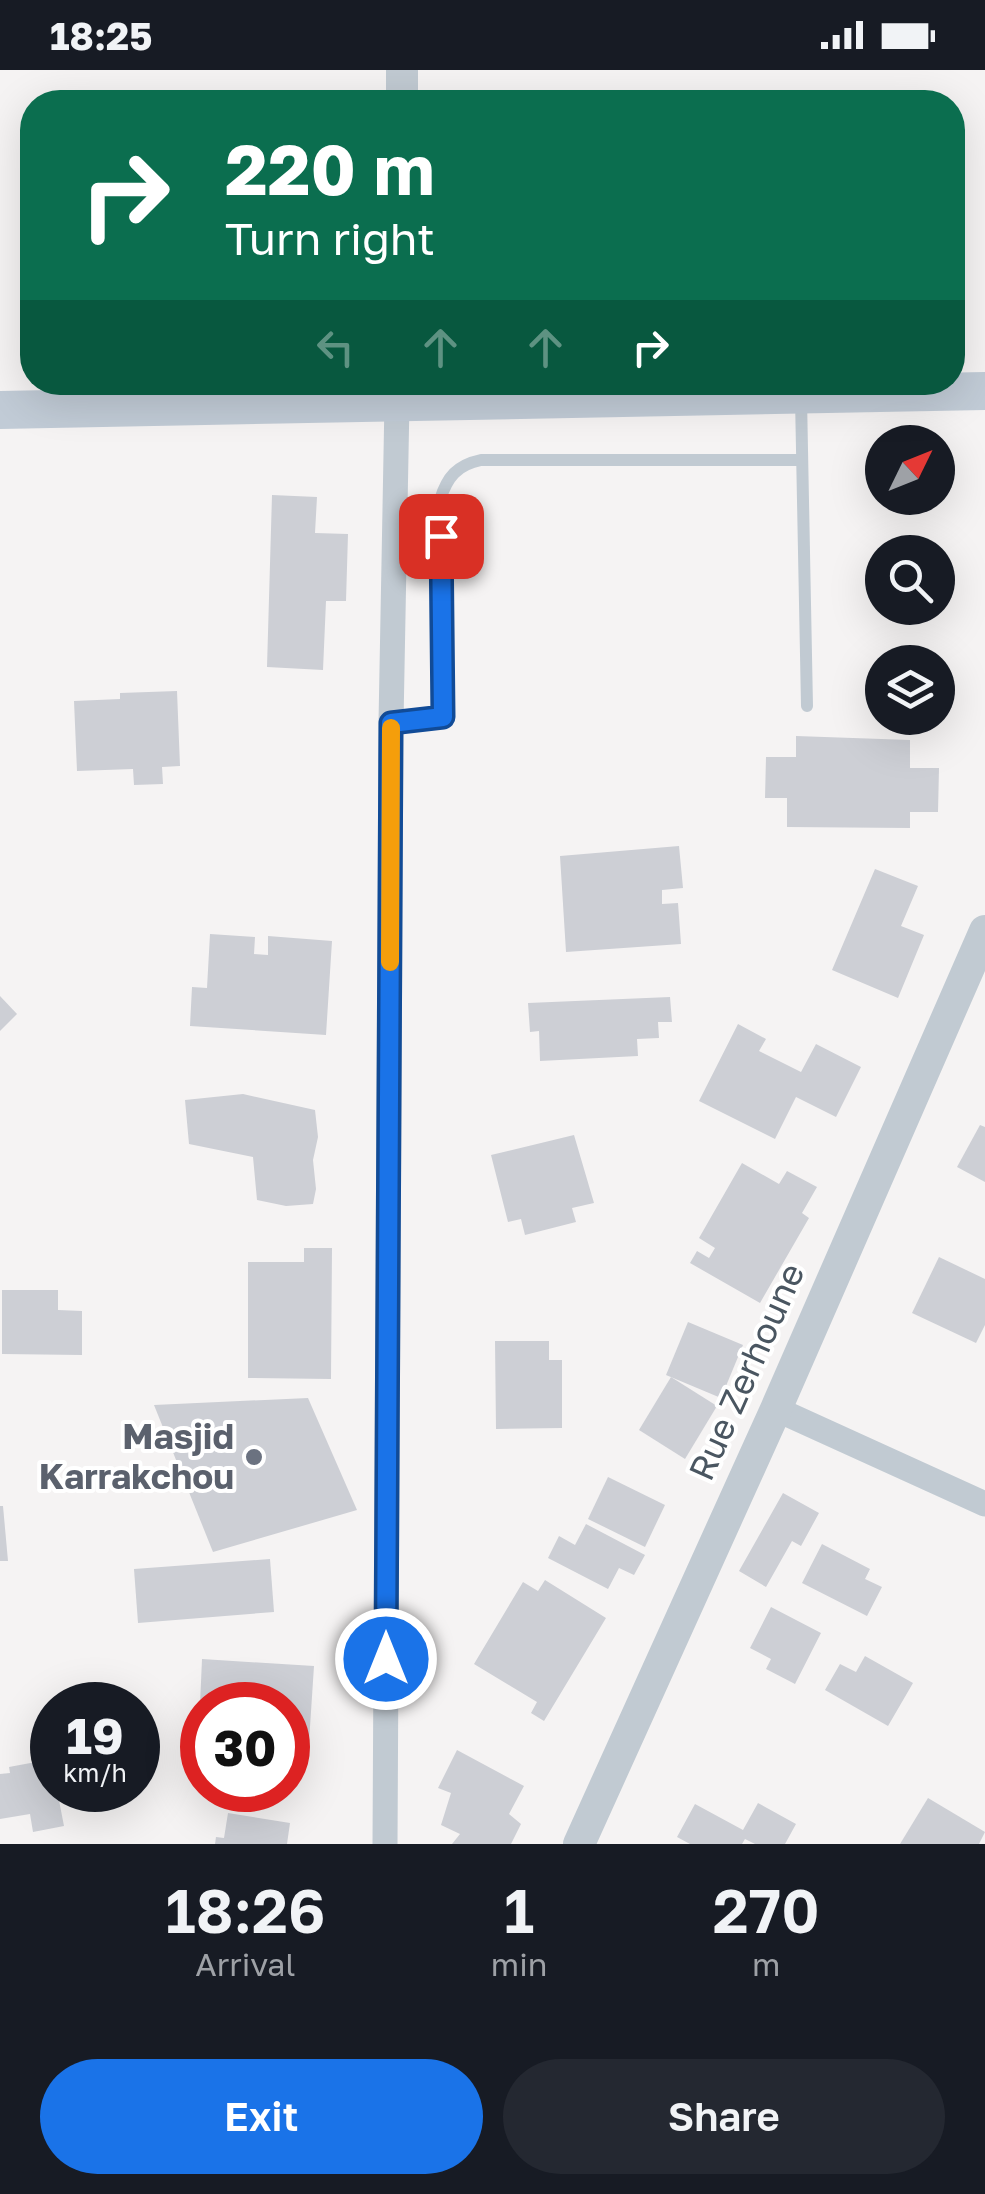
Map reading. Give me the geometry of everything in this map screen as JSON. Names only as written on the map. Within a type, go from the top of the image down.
[{"type":"main road","points":[[0,410],[332,395]]},
{"type":"street","points":[[385,1844],[391,723],[398,395]]},
{"type":"street","name":"Rue Zerhoune","points":[[579,1844],[776,1409],[985,931]]},
{"type":"street","points":[[776,1409],[985,1504]]},
{"type":"lane","points":[[802,395],[807,706]]},
{"type":"lane","points":[[391,723],[443,717],[440,500],[455,470],[482,460],[802,460]]},
{"type":"building","points":[[272,495],[317,497],[315,533],[348,534],[346,601],[326,601],[323,670],[267,667]]},
{"type":"building","points":[[177,691],[180,766],[162,767],[163,784],[134,785],[133,769],[77,771],[74,701],[120,699],[120,693]]},
{"type":"building","points":[[796,736],[910,740],[910,768],[939,768],[938,812],[910,812],[910,828],[787,827],[787,798],[765,798],[766,757],[796,757]]},
{"type":"building","points":[[679,846],[683,888],[662,890],[662,904],[678,903],[681,944],[566,952],[560,856]]},
{"type":"building","points":[[875,869],[918,886],[901,926],[924,935],[898,998],[832,970]]},
{"type":"building","points":[[210,934],[255,937],[254,954],[268,955],[268,936],[332,941],[326,1035],[190,1026],[192,987],[207,988]]},
{"type":"building","points":[[0,996],[17,1014],[0,1031]]},
{"type":"building","points":[[670,997],[672,1022],[658,1022],[659,1038],[637,1039],[638,1056],[540,1061],[539,1031],[530,1032],[528,1003]]},
{"type":"building","points":[[738,1024],[766,1039],[759,1051],[801,1072],[816,1044],[861,1067],[836,1117],[796,1097],[775,1139],[699,1101]]},
{"type":"building","points":[[243,1094],[315,1110],[318,1137],[313,1160],[313,1204],[286,1206],[257,1200],[253,1157],[189,1144],[185,1100]]},
{"type":"building","points":[[980,1125],[985,1127],[985,1182],[957,1167]]},
{"type":"building","points":[[574,1135],[594,1203],[572,1208],[576,1222],[525,1235],[521,1219],[508,1222],[491,1155]]},
{"type":"building","points":[[742,1163],[779,1184],[787,1171],[817,1187],[802,1213],[809,1218],[760,1303],[690,1263],[697,1251],[709,1258],[715,1248],[699,1238]]},
{"type":"building","points":[[304,1248],[332,1248],[331,1379],[248,1378],[248,1262],[304,1262]]},
{"type":"building","points":[[939,1257],[985,1279],[985,1325],[976,1343],[912,1313]]},
{"type":"building","points":[[2,1290],[58,1290],[58,1310],[82,1311],[82,1355],[2,1354]]},
{"type":"building","points":[[688,1322],[743,1345],[721,1398],[666,1375]]},
{"type":"building","points":[[495,1341],[549,1341],[549,1360],[562,1360],[562,1428],[496,1429]]},
{"type":"building","points":[[671,1377],[717,1406],[685,1459],[639,1430]]},
{"type":"building","name":"Masjid Karrakchou","points":[[308,1398],[357,1510],[213,1552],[154,1405]]},
{"type":"building","points":[[608,1477],[665,1505],[645,1547],[588,1519]]},
{"type":"building","points":[[783,1493],[819,1513],[801,1546],[792,1541],[766,1587],[739,1571]]},
{"type":"building","points":[[3,1506],[8,1561],[0,1561]]},
{"type":"building","points":[[586,1524],[645,1555],[634,1575],[619,1568],[608,1589],[548,1558],[559,1536],[575,1545]]},
{"type":"building","points":[[822,1544],[870,1569],[865,1579],[882,1587],[867,1616],[802,1583]]},
{"type":"building","points":[[270,1559],[274,1612],[138,1623],[134,1569]]},
{"type":"building","points":[[545,1580],[606,1618],[544,1721],[531,1713],[537,1702],[474,1664],[523,1582],[538,1591]]},
{"type":"building","points":[[771,1607],[821,1633],[795,1684],[766,1669],[771,1659],[750,1648]]},
{"type":"building","points":[[865,1656],[913,1683],[888,1726],[825,1690],[840,1664],[856,1672]]},
{"type":"building","points":[[202,1659],[314,1666],[310,1727],[310,1682],[201,1682]]},
{"type":"building","points":[[457,1750],[524,1786],[509,1814],[521,1824],[511,1844],[452,1844],[460,1834],[441,1825],[451,1793],[438,1788]]},
{"type":"building","points":[[30,1763],[30,1812],[61,1812],[64,1826],[33,1832],[30,1814],[0,1819],[0,1774],[10,1773],[9,1767]]},
{"type":"building","points":[[928,1798],[985,1832],[979,1844],[900,1844]]},
{"type":"building","points":[[758,1803],[796,1824],[785,1844],[755,1844],[745,1839],[742,1844],[690,1844],[677,1837],[695,1804],[743,1830]]},
{"type":"building","points":[[228,1813],[290,1823],[287,1844],[215,1844],[216,1837],[224,1838]]},
{"type":"slow traffic","points":[[390,962],[391,728]]},
{"type":"place","name":"Masjid Karrakchou","points":[[254,1457]]},
{"type":"route","points":[[386,1659],[391,723],[443,717],[441,536]]}]
